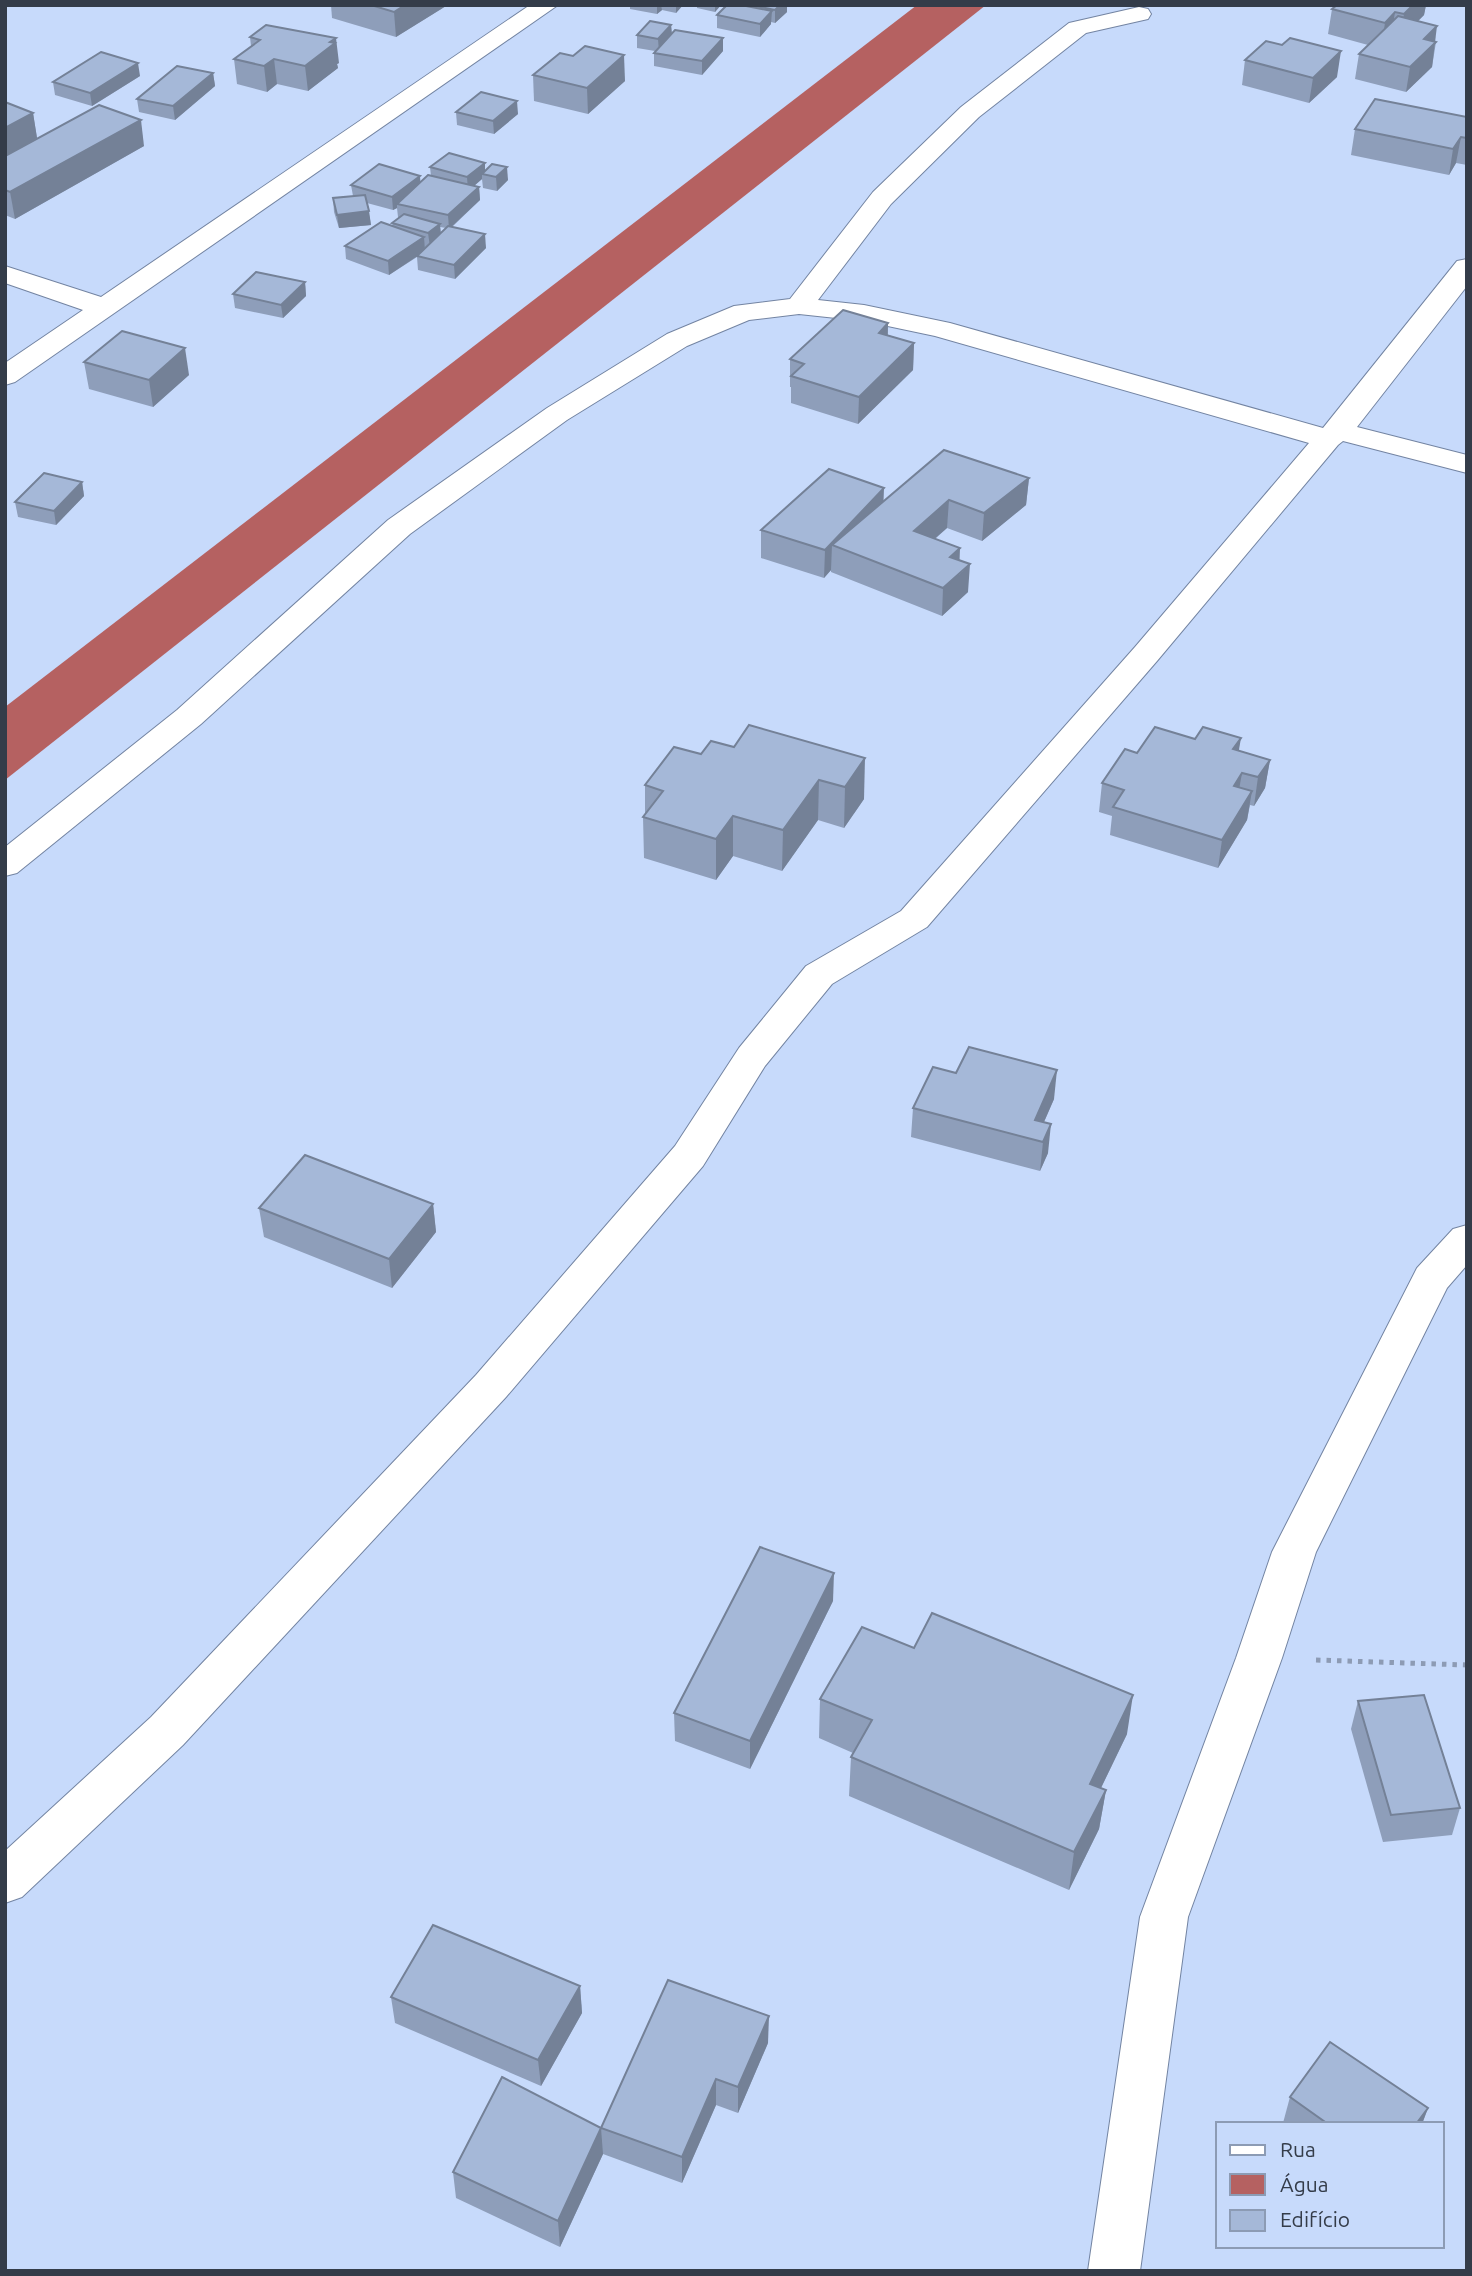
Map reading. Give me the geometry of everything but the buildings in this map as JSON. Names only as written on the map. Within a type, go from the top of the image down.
[{"type":"street","points":[[5,376],[546,5]]},
{"type":"street","points":[[799,306],[881,198],[970,112],[1078,28],[1139,14]]},
{"type":"street","points":[[5,1882],[167,1731],[491,1386],[689,1156],[752,1057],[819,975],[914,919],[1333,435],[1467,267]]},
{"type":"street","points":[[5,274],[105,308]]},
{"type":"street","points":[[5,865],[189,717],[399,527],[557,414],[677,340],[744,312],[799,306],[864,313],[940,329],[1333,435],[1467,464]]},
{"type":"street","points":[[1114,2271],[1164,1917],[1300,1539],[1431,1279],[1467,1239]]},
{"type":"path","points":[[1259,1658],[1467,1665]]},
{"type":"water","points":[[917,5],[986,5],[5,780],[5,707]]}]
